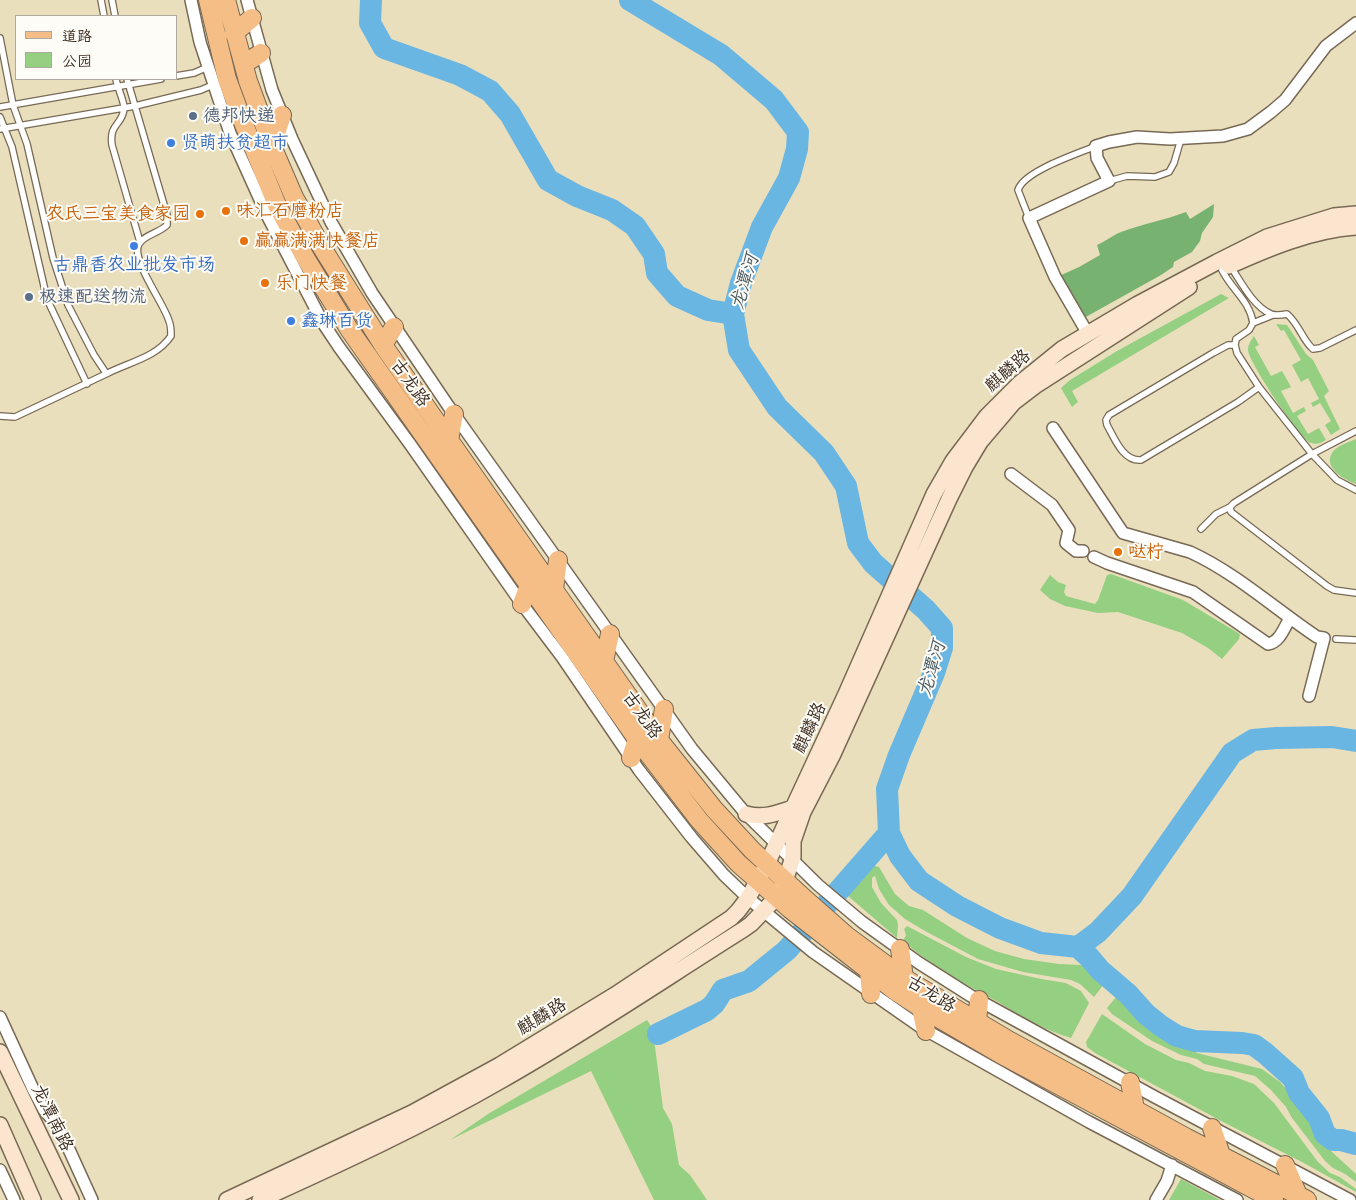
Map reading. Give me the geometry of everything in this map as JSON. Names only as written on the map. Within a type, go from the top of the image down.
[{"type":"main road","name":"古龙路","points":[[208,0],[218,73],[243,122],[277,205],[306,259],[349,329],[638,739],[700,820],[738,863],[757,880],[770,905],[848,936],[904,978],[977,1022],[1220,1155],[1303,1198]]},
{"type":"main road","name":"古龙路","points":[[226,0],[248,81],[272,146],[294,197],[317,239],[383,345],[449,440],[659,740],[714,810],[767,864],[805,899],[825,926],[869,971],[894,991],[1002,1055],[1273,1200]]},
{"type":"main road","points":[[234,32],[252,18]]},
{"type":"main road","points":[[244,64],[261,53]]},
{"type":"main road","points":[[272,146],[282,115]]},
{"type":"main road","name":"麒麟路","points":[[227,1200],[412,1113],[500,1064],[615,995],[731,918],[748,898],[767,864],[846,694],[905,556],[943,478],[987,416],[1020,384],[1062,350],[1216,262],[1267,237],[1334,216],[1356,214]]},
{"type":"main road","name":"麒麟路","points":[[260,1200],[356,1157],[500,1081],[582,1033],[744,929],[770,905],[785,880],[792,861],[793,841],[803,812],[833,754],[949,499],[980,442],[1014,402],[1068,363],[1200,280],[1302,237],[1342,228],[1356,227]]},
{"type":"main road","points":[[383,345],[394,327]]},
{"type":"main road","points":[[449,440],[454,414]]},
{"type":"main road","points":[[554,589],[558,560]]},
{"type":"main road","points":[[522,604],[529,585]]},
{"type":"main road","points":[[604,662],[610,634]]},
{"type":"main road","points":[[659,740],[664,709]]},
{"type":"main road","points":[[631,758],[638,739]]},
{"type":"main road","points":[[746,814],[762,817],[793,808]]},
{"type":"main road","points":[[900,949],[904,978]]},
{"type":"main road","points":[[869,971],[871,994]]},
{"type":"main road","points":[[977,1022],[979,1000]]},
{"type":"main road","points":[[921,1008],[926,1031]]},
{"type":"main road","name":"龙潭南路","points":[[0,1052],[71,1200]]},
{"type":"main road","points":[[1130,1082],[1135,1109]]},
{"type":"main road","points":[[0,1125],[33,1200]]},
{"type":"main road","points":[[1212,1128],[1220,1155]]},
{"type":"main road","points":[[1285,1165],[1303,1198]]},
{"type":"street","points":[[191,0],[200,42],[218,73],[230,133],[259,198],[323,323],[338,347],[410,444],[522,604],[571,670],[631,758],[692,838],[724,875],[748,898],[770,905],[793,936],[803,944],[871,994],[926,1031],[1089,1122],[1238,1200]]},
{"type":"street","points":[[247,0],[261,53],[292,140],[331,222],[372,293],[454,414],[692,749],[746,814],[818,885],[918,964],[979,1000],[1212,1128],[1350,1200]]},
{"type":"street","points":[[1088,334],[1055,276],[1029,218],[1110,181],[1097,158],[1096,146],[1137,137],[1181,139],[1229,134],[1248,129],[1285,100],[1326,46],[1356,22]]},
{"type":"street","points":[[1053,428],[1123,533],[1198,556],[1228,573],[1317,637],[1324,638],[1309,696]]},
{"type":"street","points":[[1011,474],[1052,505],[1069,530],[1066,543],[1076,551],[1083,551]]},
{"type":"street","points":[[1094,557],[1193,592],[1268,644],[1273,643],[1278,638],[1290,618]]},
{"type":"street","points":[[0,1017],[44,1110],[57,1126],[68,1145],[92,1200]]},
{"type":"street","points":[[1156,1200],[1167,1181],[1172,1165]]},
{"type":"street","points":[[0,1170],[14,1200]]},
{"type":"lane","points":[[101,0],[104,15]]},
{"type":"lane","points":[[112,0],[115,15]]},
{"type":"lane","points":[[0,38],[13,105],[27,144],[53,258],[68,305],[94,355],[106,373]]},
{"type":"lane","points":[[178,76],[194,73],[218,73]]},
{"type":"lane","points":[[3,129],[136,106],[201,90],[218,73]]},
{"type":"lane","points":[[116,80],[125,107],[121,119],[114,126],[110,135],[140,242]]},
{"type":"lane","points":[[0,107],[118,87],[127,82],[150,80]]},
{"type":"lane","points":[[0,416],[15,417],[106,373],[150,355],[164,346],[171,336],[170,322],[140,262],[137,250],[140,242],[149,235],[160,232],[167,225],[167,216],[136,106],[127,82]]},
{"type":"lane","points":[[0,117],[3,129],[12,147],[47,299],[86,384]]},
{"type":"lane","points":[[1110,181],[1127,176],[1155,177],[1169,172],[1174,163],[1181,139]]},
{"type":"lane","points":[[1029,218],[1018,190],[1022,181],[1060,160],[1096,146]]},
{"type":"lane","points":[[1226,268],[1254,300],[1273,315]]},
{"type":"lane","points":[[1226,268],[1228,281],[1247,303],[1252,313],[1253,323],[1249,330],[1236,339],[1237,353],[1259,387],[1312,454],[1337,480],[1356,490]]},
{"type":"lane","points":[[1253,323],[1273,315],[1287,314],[1292,318],[1309,346],[1314,349],[1320,348],[1356,330]]},
{"type":"lane","points":[[1235,344],[1228,345],[1110,415],[1106,420],[1106,425],[1123,452],[1136,460],[1141,460],[1238,402],[1259,387]]},
{"type":"lane","points":[[1201,529],[1216,514],[1312,454],[1356,431]]},
{"type":"lane","points":[[1230,507],[1231,512],[1238,519],[1327,586],[1334,590],[1356,593]]},
{"type":"lane","points":[[1336,639],[1356,640]]},
{"type":"green space","points":[[1214,204],[1213,217],[1192,252],[1174,262],[1173,267],[1161,275],[1084,318],[1059,276],[1100,255],[1097,245],[1118,233],[1186,212],[1190,219]]},
{"type":"green space","points":[[1221,294],[1229,298],[1072,391],[1078,402],[1072,407],[1061,388],[1070,380],[1117,351]]},
{"type":"green space","points":[[1276,324],[1287,325],[1306,354],[1313,360],[1329,391],[1324,396],[1340,429],[1331,435],[1325,425],[1331,421],[1320,403],[1313,407],[1311,403],[1319,399],[1308,378],[1301,382],[1292,365],[1301,360],[1284,330],[1281,331]]},
{"type":"green space","points":[[1254,336],[1259,345],[1255,347],[1271,376],[1282,371],[1291,387],[1281,391],[1293,413],[1304,407],[1306,411],[1297,416],[1308,434],[1319,428],[1326,440],[1321,443],[1311,443],[1297,429],[1276,400],[1248,350]]},
{"type":"green space","points":[[1356,439],[1356,484],[1336,473],[1330,464],[1330,458],[1336,448]]},
{"type":"green space","points":[[1111,574],[1183,600],[1240,634],[1239,639],[1222,659],[1208,648],[1182,633],[1118,612],[1098,613],[1065,606],[1050,599],[1040,590],[1050,575],[1058,582],[1066,585],[1064,592],[1066,596],[1095,604],[1107,575]]},
{"type":"green space","points":[[872,865],[879,867],[895,894],[909,906],[923,910],[967,938],[995,951],[1024,959],[1090,967],[1103,979],[1104,984],[1094,997],[1080,984],[1071,980],[1023,972],[978,959],[905,919],[889,905],[879,889],[875,876],[872,878],[872,887],[881,903],[897,920],[897,938],[848,896],[849,891]]},
{"type":"green space","points":[[907,926],[966,957],[996,969],[1066,983],[1081,991],[1089,1003],[1071,1038],[1033,1022],[937,967],[903,941],[906,935],[904,929]]},
{"type":"green space","points":[[1117,996],[1125,999],[1137,1016],[1159,1034],[1197,1053],[1262,1069],[1280,1082],[1288,1091],[1296,1106],[1314,1126],[1319,1140],[1356,1174],[1356,1182],[1325,1161],[1292,1118],[1286,1107],[1255,1076],[1204,1064],[1197,1059],[1181,1055],[1152,1041],[1112,1014],[1107,1008]]},
{"type":"green space","points":[[1102,1014],[1145,1044],[1176,1060],[1189,1063],[1205,1071],[1232,1076],[1254,1084],[1274,1103],[1318,1162],[1330,1173],[1340,1177],[1356,1189],[1356,1192],[1095,1053],[1087,1047],[1086,1042]]},
{"type":"green space","points":[[647,1020],[653,1032],[663,1108],[672,1124],[679,1165],[690,1175],[707,1200],[654,1200],[591,1071],[450,1140],[488,1114]]},
{"type":"green space","points":[[1181,1179],[1220,1200],[1169,1200]]},
{"type":"waterway","points":[[371,0],[370,23],[384,48],[460,75],[490,91],[510,114],[548,180],[577,196],[612,210],[635,226],[654,254],[657,273],[677,296],[708,310],[733,314]]},
{"type":"waterway","name":"龙潭河","points":[[630,0],[721,55],[774,100],[798,132],[797,149],[789,178],[762,227],[741,283],[733,314],[739,350],[777,407],[824,453],[846,486],[858,543],[873,563],[926,610],[942,628],[942,648],[934,673],[899,755],[887,789],[889,833],[900,856],[919,881],[957,906],[1000,928],[1041,943],[1078,947],[1098,932],[1132,896],[1232,753],[1253,740],[1332,737],[1356,741]]},
{"type":"waterway","points":[[658,1034],[707,1010],[714,1004],[723,990],[749,981],[787,950],[889,833]]},
{"type":"waterway","points":[[1078,947],[1100,970],[1128,994],[1146,1014],[1177,1036],[1195,1041],[1254,1045],[1293,1078],[1299,1093],[1319,1118],[1325,1134],[1333,1140],[1356,1144]]},
{"type":"place","name":"德邦快递","points":[[193,116]]},
{"type":"place","name":"贤萌扶贫超市","points":[[171,143]]},
{"type":"place","name":"味汇石磨粉店","points":[[226,211]]},
{"type":"place","name":"农氏三宝美食家园","points":[[200,214]]},
{"type":"place","name":"赢赢满满快餐店","points":[[244,241]]},
{"type":"place","name":"古鼎香农业批发市场","points":[[134,246]]},
{"type":"place","name":"乐门快餐","points":[[265,283]]},
{"type":"place","name":"极速配送物流","points":[[29,297]]},
{"type":"place","name":"鑫琳百货","points":[[291,321]]},
{"type":"place","name":"哒柠","points":[[1118,552]]}]
